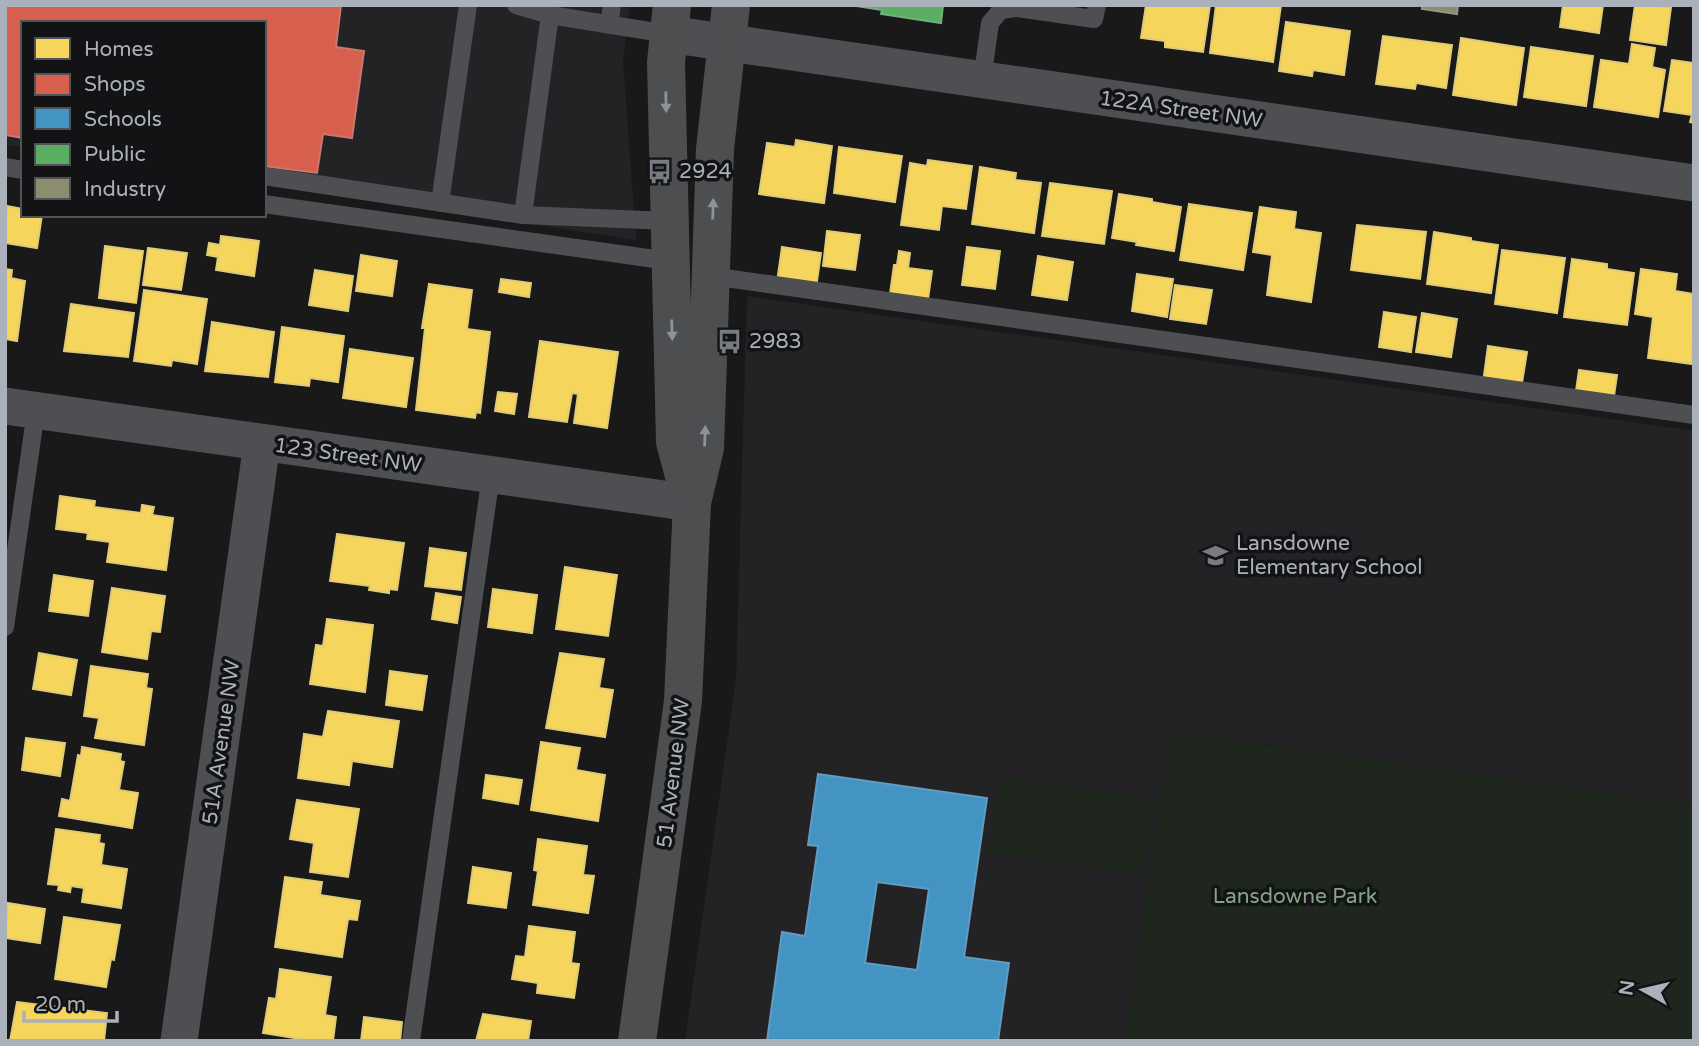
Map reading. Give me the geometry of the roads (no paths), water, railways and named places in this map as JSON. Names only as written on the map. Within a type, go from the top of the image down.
[{"type":"street","name":"51 Avenue NW","points":[[637,1041],[683,701],[692,503],[705,448],[715,149],[731,5]]},
{"type":"street","name":"51 Avenue NW","points":[[670,20],[666,62],[668,221],[676,442],[692,503]]},
{"type":"street","name":"122A Street NW","points":[[670,20],[726,43],[1694,183]]},
{"type":"street","name":"123 Street NW","points":[[20,409],[692,503]]},
{"type":"street","name":"51A Avenue NW","points":[[179,1041],[262,443]]},
{"type":"lane","points":[[440,203],[468,5]]},
{"type":"lane","points":[[516,5],[550,15],[609,25],[670,20]]},
{"type":"lane","points":[[609,25],[612,5]]},
{"type":"lane","points":[[982,80],[990,23],[1001,10],[1016,8],[1094,19],[1097,5]]},
{"type":"lane","points":[[523,215],[550,15]]},
{"type":"lane","points":[[266,176],[523,215],[668,221]]},
{"type":"lane","points":[[266,204],[669,261]]},
{"type":"lane","points":[[711,276],[1694,415]]},
{"type":"lane","points":[[5,627],[20,409]]},
{"type":"lane","points":[[411,1041],[491,475]]},
{"type":"place","name":"2924","points":[[659,171]]},
{"type":"place","name":"2983","points":[[729,341]]},
{"type":"place","name":"Lansdowne Elementary School","points":[[1216,555]]},
{"type":"park label","name":"Lansdowne Park","points":[[1295,896]]}]
